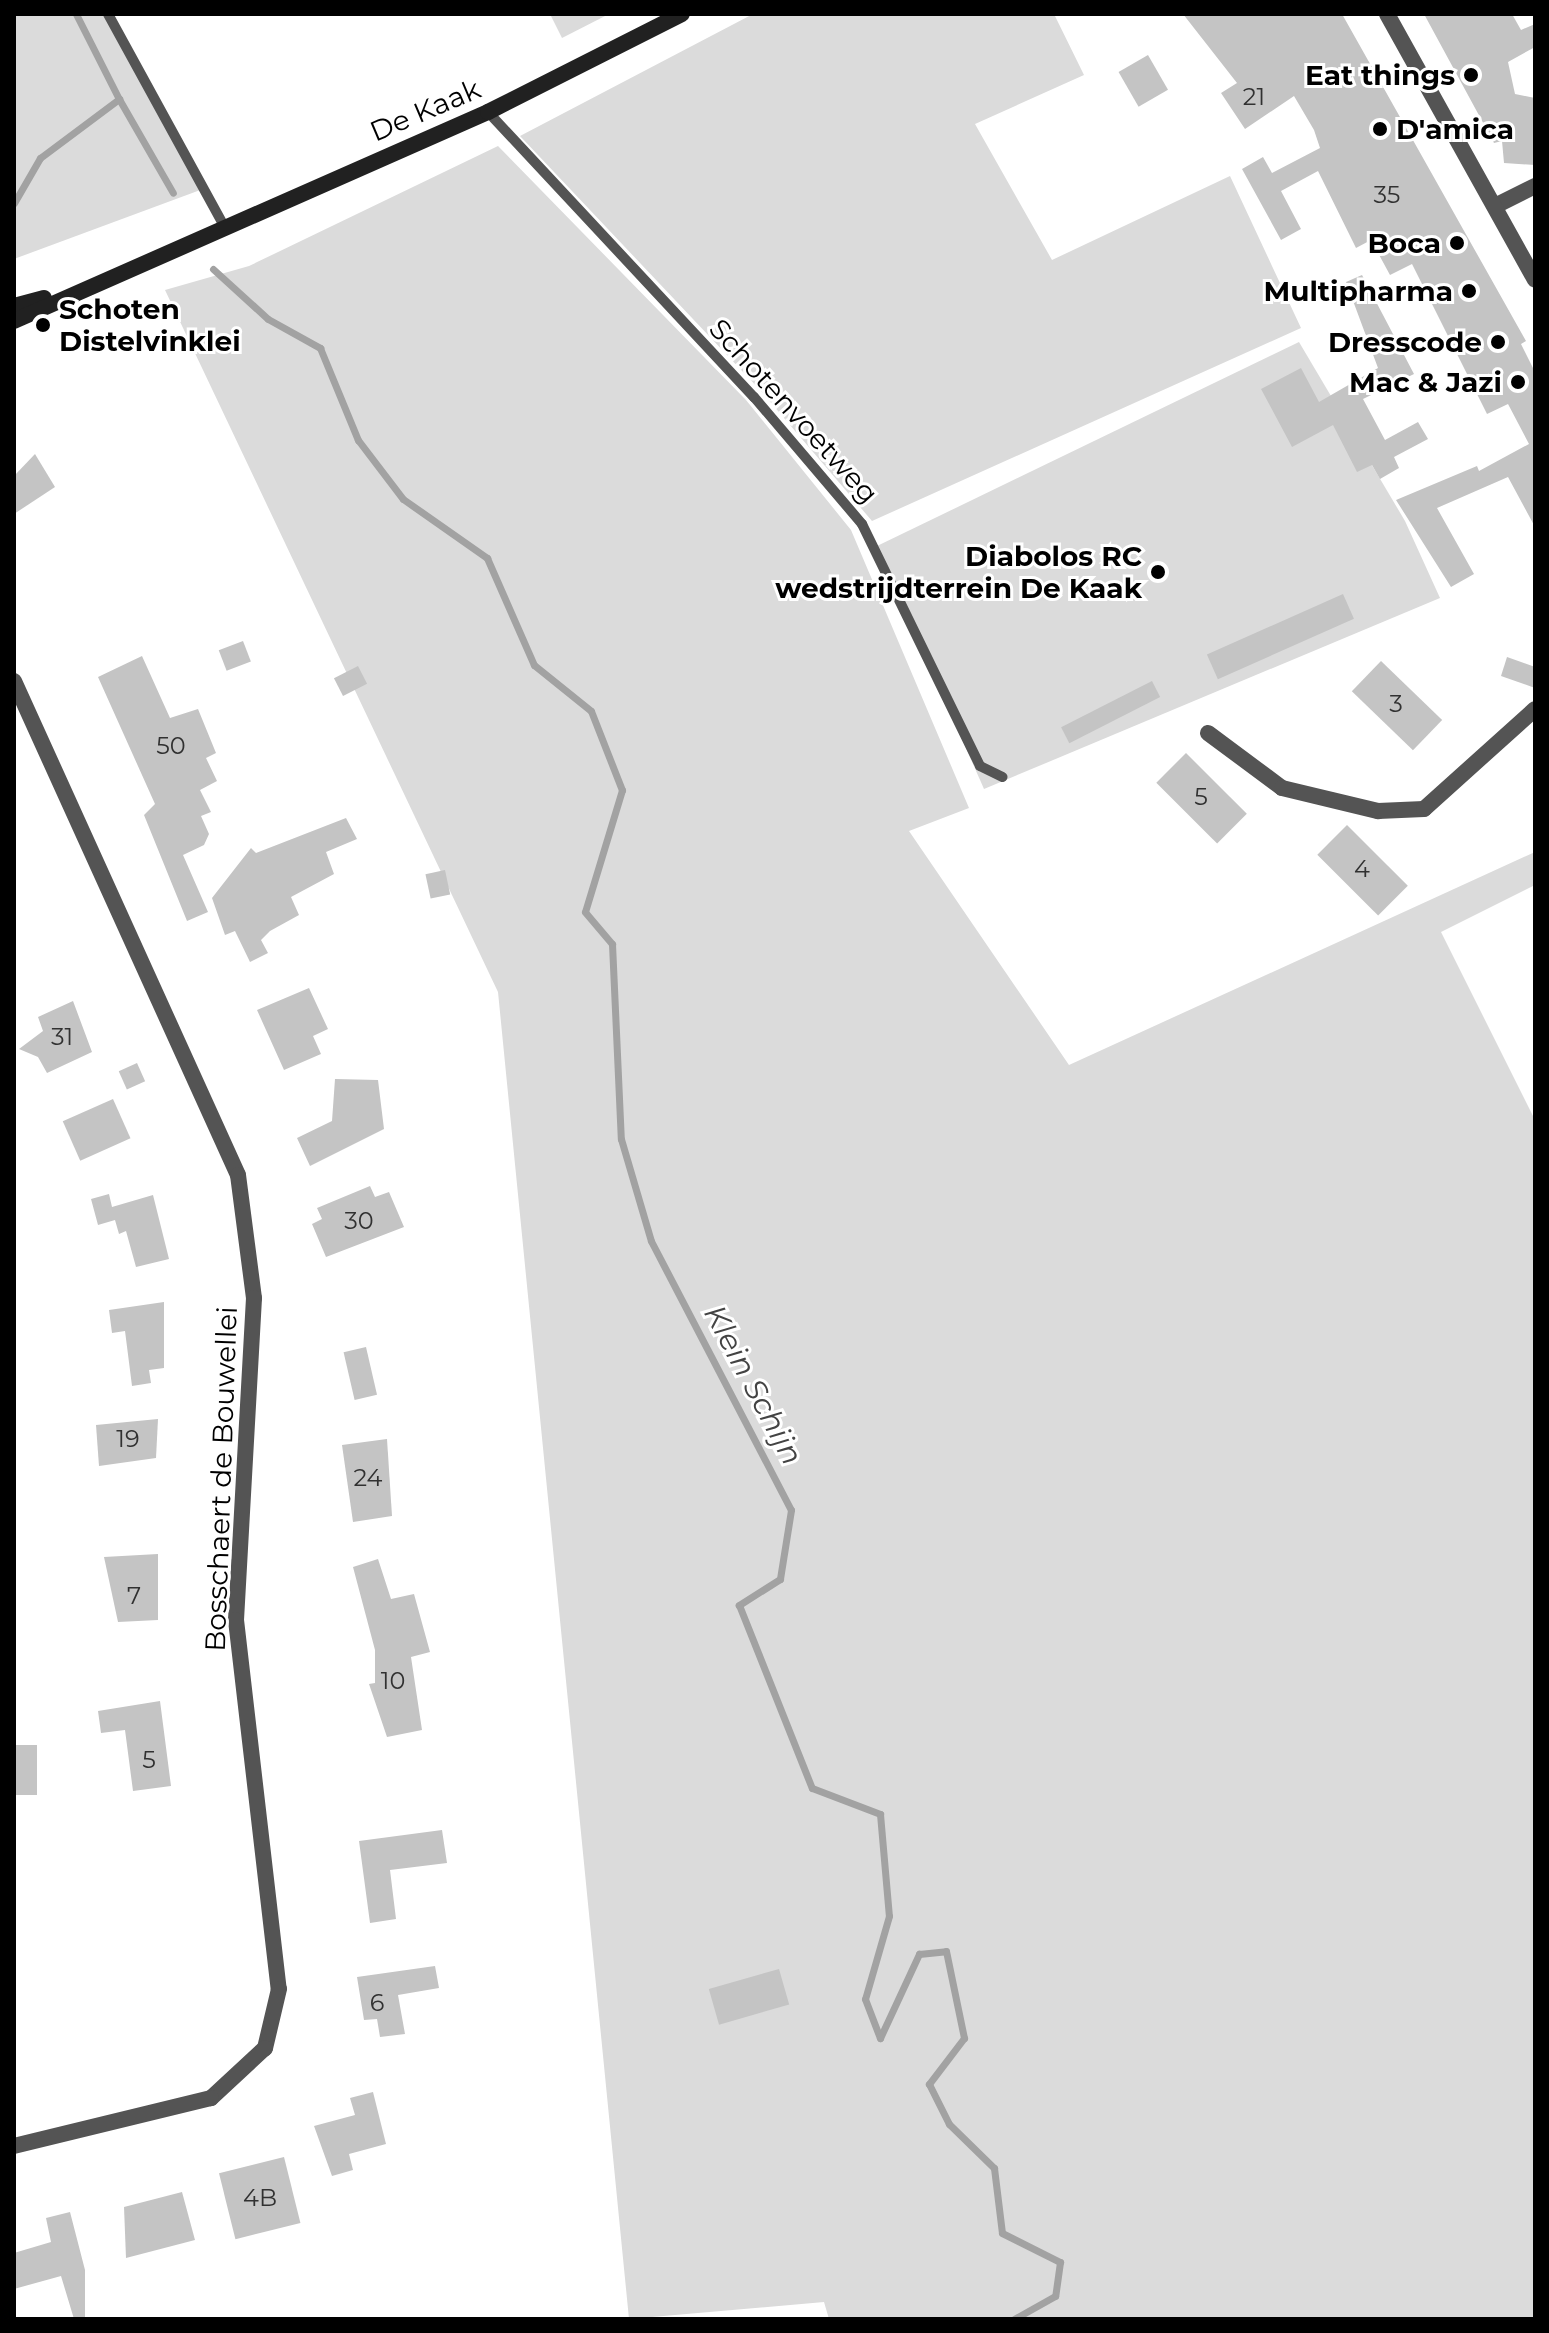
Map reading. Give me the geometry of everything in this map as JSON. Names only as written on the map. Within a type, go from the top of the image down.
[{"type":"main road","name":"De Kaak","points":[[69,292],[488,112],[682,14]]},
{"type":"main road","points":[[14,306],[69,292]]},
{"type":"main road","points":[[14,321],[69,292]]},
{"type":"street","points":[[1387,14],[1535,280]]},
{"type":"street","points":[[1495,206],[1535,186]]},
{"type":"street","name":"Bosschaert de Bouwellei","points":[[14,681],[238,1175],[254,1298],[236,1620],[279,1989],[265,2048],[211,2098],[14,2146]]},
{"type":"street","points":[[1208,733],[1282,788],[1378,811],[1424,809],[1535,709]]},
{"type":"lane","points":[[108,14],[223,224]]},
{"type":"lane","name":"Schotenvoetweg","points":[[488,112],[862,524],[980,766],[1003,777]]},
{"type":"shaded area","points":[[14,14],[108,14],[203,189],[14,259]]},
{"type":"shaded area","points":[[550,14],[609,14],[562,38]]},
{"type":"shaded area","points":[[753,14],[1054,14],[1084,75],[975,124],[1052,260],[1230,176],[1301,328],[872,521],[761,391],[520,136]]},
{"type":"shaded area","points":[[498,146],[746,400],[851,530],[969,808],[909,831],[1069,1065],[1535,852],[1535,885],[1441,932],[1535,1120],[1535,2319],[829,2319],[824,2302],[629,2319],[498,992],[165,290],[249,266]]},
{"type":"shaded area","name":"Diabolos RC wedstrijdterrein De Kaak","points":[[1299,342],[1405,521],[1440,598],[984,789],[877,546]]},
{"type":"building","points":[[1183,14],[1342,14],[1526,341],[1521,344],[1535,372],[1535,527],[1508,477],[1437,508],[1474,574],[1451,587],[1396,500],[1477,466],[1479,471],[1529,444],[1508,404],[1487,414],[1412,264],[1390,275],[1371,240],[1356,248],[1318,171],[1281,191],[1301,229],[1281,240],[1242,169],[1263,157],[1272,173],[1320,148],[1314,130],[1294,96],[1245,129],[1221,93],[1237,83]]},
{"type":"building","points":[[1424,14],[1512,14],[1521,30],[1535,24],[1535,47],[1508,62],[1515,94],[1535,98],[1535,165],[1504,163],[1502,141],[1494,143]]},
{"type":"building","points":[[1148,55],[1168,90],[1139,107],[1119,72]]},
{"type":"building","points":[[1362,275],[1414,374],[1363,399],[1385,440],[1418,422],[1428,439],[1394,457],[1399,468],[1380,479],[1372,465],[1357,472],[1333,425],[1292,447],[1261,389],[1301,368],[1319,402],[1378,368],[1346,282]]},
{"type":"building","points":[[35,454],[55,487],[14,514],[14,476]]},
{"type":"building","points":[[1343,594],[1354,619],[1218,679],[1207,655]]},
{"type":"building","points":[[243,641],[251,662],[227,671],[219,650]]},
{"type":"building","points":[[142,656],[170,718],[198,709],[216,753],[206,758],[217,781],[200,790],[211,812],[201,816],[209,834],[204,845],[183,855],[208,912],[187,921],[144,815],[155,804],[98,677]]},
{"type":"building","points":[[1507,657],[1535,667],[1535,688],[1501,676]]},
{"type":"building","points":[[1381,661],[1442,720],[1413,750],[1352,691]]},
{"type":"building","points":[[358,666],[367,684],[343,696],[334,678]]},
{"type":"building","points":[[1152,681],[1160,697],[1069,743],[1061,727]]},
{"type":"building","points":[[1186,753],[1247,814],[1217,844],[1156,783]]},
{"type":"building","points":[[346,818],[357,839],[326,852],[334,874],[291,897],[299,915],[270,931],[261,940],[268,953],[250,962],[235,931],[225,935],[212,898],[251,848],[256,853]]},
{"type":"building","points":[[1347,825],[1408,886],[1378,916],[1317,855]]},
{"type":"building","points":[[445,870],[450,894],[431,899],[425,874]]},
{"type":"building","points":[[309,988],[328,1029],[313,1036],[321,1054],[284,1070],[257,1010]]},
{"type":"building","points":[[73,1001],[92,1052],[47,1073],[38,1057],[19,1049],[43,1031],[38,1017]]},
{"type":"building","points":[[137,1063],[145,1081],[127,1089],[119,1071]]},
{"type":"building","points":[[335,1079],[378,1080],[384,1129],[310,1166],[297,1138],[332,1121]]},
{"type":"building","points":[[113,1099],[130,1138],[80,1161],[63,1121]]},
{"type":"building","points":[[370,1186],[375,1197],[389,1192],[404,1227],[326,1257],[312,1224],[322,1219],[317,1208]]},
{"type":"building","points":[[109,1194],[112,1207],[153,1195],[169,1259],[136,1267],[126,1231],[119,1234],[115,1220],[98,1225],[91,1199]]},
{"type":"building","points":[[164,1302],[164,1368],[149,1370],[151,1383],[132,1386],[125,1331],[112,1333],[109,1310]]},
{"type":"building","points":[[366,1347],[377,1395],[355,1400],[344,1352]]},
{"type":"building","points":[[158,1419],[156,1458],[99,1466],[96,1425]]},
{"type":"building","points":[[387,1439],[392,1516],[353,1522],[342,1445]]},
{"type":"building","points":[[158,1554],[158,1620],[118,1622],[104,1557]]},
{"type":"building","points":[[378,1559],[391,1599],[414,1594],[430,1652],[411,1657],[422,1730],[387,1737],[369,1684],[375,1683],[375,1650],[353,1567]]},
{"type":"building","points":[[160,1701],[171,1786],[133,1791],[125,1730],[101,1733],[98,1711]]},
{"type":"building","points":[[14,1745],[37,1745],[37,1795],[14,1795]]},
{"type":"building","points":[[442,1830],[447,1863],[390,1870],[396,1919],[370,1923],[359,1841]]},
{"type":"building","points":[[435,1966],[439,1988],[398,1995],[405,2034],[380,2037],[377,2019],[364,2020],[357,1977]]},
{"type":"building","points":[[779,1969],[789,2005],[719,2025],[709,1989]]},
{"type":"building","points":[[373,2092],[386,2144],[349,2154],[353,2170],[332,2176],[314,2126],[355,2115],[350,2098]]},
{"type":"building","points":[[284,2157],[300,2223],[235,2239],[219,2173]]},
{"type":"building","points":[[182,2192],[195,2240],[126,2258],[124,2207]]},
{"type":"building","points":[[70,2212],[85,2270],[85,2319],[74,2319],[61,2276],[14,2289],[14,2253],[51,2242],[46,2218]]},
{"type":"waterway","points":[[76,14],[119,99]]},
{"type":"waterway","name":"Klein Schijn","points":[[14,203],[40,158],[119,99],[173,193]]},
{"type":"waterway","name":"Klein Schijn","points":[[213,269],[268,319],[320,348],[358,440],[403,499],[487,558],[534,665],[591,711],[622,790],[585,912],[612,944],[621,1139],[651,1241],[791,1510],[780,1579],[739,1605],[812,1788],[880,1814],[889,1916],[865,1999],[880,2038],[919,1954],[946,1951],[964,2038],[929,2084],[949,2124],[994,2168],[1002,2233],[1060,2262],[1055,2296],[1014,2319]]},
{"type":"place","name":"Eat things","points":[[1471,75]]},
{"type":"place","name":"D'amica","points":[[1380,129]]},
{"type":"place","name":"Boca","points":[[1457,243]]},
{"type":"place","name":"Multipharma","points":[[1469,291]]},
{"type":"place","name":"Schoten Distelvinklei","points":[[43,325]]},
{"type":"place","name":"Dresscode","points":[[1498,342]]},
{"type":"place","name":"Mac & Jazi","points":[[1518,382]]},
{"type":"place","name":"Diabolos RC wedstrijdterrein De Kaak","points":[[1158,572]]}]
